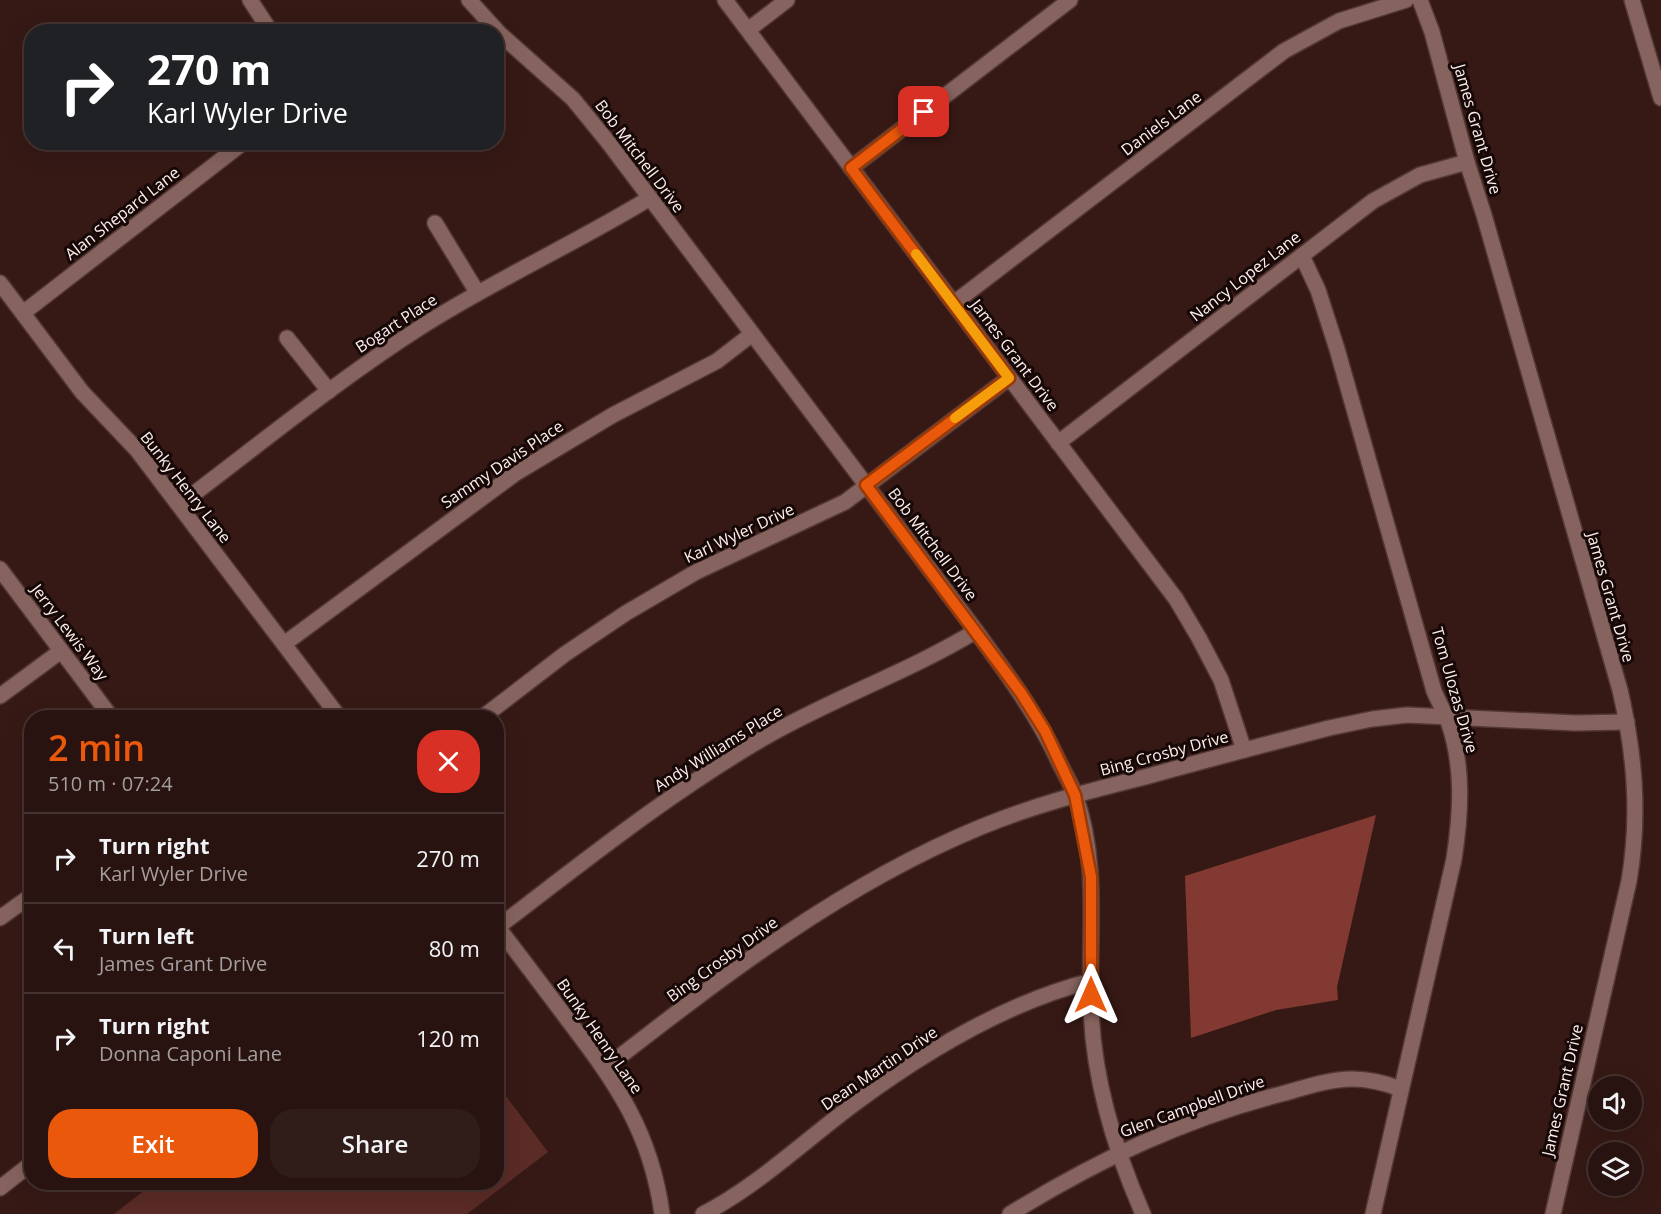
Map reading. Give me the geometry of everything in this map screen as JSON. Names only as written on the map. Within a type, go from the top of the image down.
[{"type":"street","points":[[249,0],[266,24]]},
{"type":"street","name":"Bob Mitchell Drive","points":[[469,0],[491,24]]},
{"type":"street","name":"James Grant Drive","points":[[725,0],[1176,599],[1221,680],[1244,750]]},
{"type":"street","points":[[748,30],[787,0]]},
{"type":"street","points":[[851,168],[1070,0]]},
{"type":"street","name":"Daniels Lane","points":[[954,303],[1284,51],[1339,21],[1406,0]]},
{"type":"street","name":"James Grant Drive","points":[[1420,0],[1442,66],[1467,162],[1627,722],[1634,767],[1636,802],[1634,850],[1553,1214]]},
{"type":"street","points":[[1632,0],[1660,88]]},
{"type":"street","name":"Bob Mitchell Drive","points":[[504,38],[573,99],[608,142],[976,631],[1045,731],[1075,795],[1091,877],[1091,981],[1095,1046],[1105,1105],[1143,1214]]},
{"type":"street","name":"Alan Shepard Lane","points":[[23,313],[234,150]]},
{"type":"street","name":"Nancy Lopez Lane","points":[[1058,443],[1374,201],[1407,181],[1440,168],[1467,162]]},
{"type":"street","name":"Bogart Place","points":[[179,505],[328,391],[423,326],[477,292],[608,224],[650,198]]},
{"type":"street","points":[[435,223],[477,292]]},
{"type":"street","name":"Tom Ulozas Drive","points":[[1302,256],[1318,290],[1337,349],[1434,691],[1447,719],[1457,758],[1460,789],[1460,823],[1454,860],[1373,1214]]},
{"type":"street","name":"Bunky Henry Lane","points":[[0,283],[82,392],[105,419],[137,450],[334,710]]},
{"type":"street","name":"Sammy Davis Place","points":[[284,644],[516,473],[613,415],[717,361],[752,334]]},
{"type":"street","points":[[287,338],[328,391]]},
{"type":"street","name":"Karl Wyler Drive","points":[[492,710],[566,654],[626,613],[696,572],[845,502],[1009,378]]},
{"type":"street","name":"Jerry Lewis Way","points":[[0,569],[106,710]]},
{"type":"street","name":"Andy Williams Place","points":[[504,921],[641,819],[726,761],[824,705],[938,654],[976,631]]},
{"type":"street","points":[[0,696],[61,651]]},
{"type":"street","name":"Bing Crosby Drive","points":[[605,1068],[790,931],[852,891],[915,857],[980,827],[1075,795],[1372,719],[1407,715],[1447,719],[1575,723],[1627,722]]},
{"type":"street","points":[[0,918],[24,901]]},
{"type":"street","name":"Bunky Henry Lane","points":[[504,935],[605,1068],[627,1102],[652,1163],[662,1214]]},
{"type":"street","name":"Dean Martin Drive","points":[[703,1214],[748,1185],[852,1106],[914,1064],[974,1028],[1021,1005],[1052,992],[1091,981]]},
{"type":"street","name":"Glen Campbell Drive","points":[[1010,1214],[1120,1151],[1194,1122],[1298,1089],[1349,1079],[1370,1080],[1401,1089]]},
{"type":"street","points":[[0,1188],[24,1169]]},
{"type":"shaded area","points":[[1376,815],[1337,987],[1338,1000],[1276,1010],[1191,1038],[1185,876]]},
{"type":"shaded area","points":[[504,1093],[548,1152],[504,1186]]},
{"type":"shaded area","points":[[145,1190],[498,1190],[467,1214],[114,1214]]},
{"type":"slow traffic","points":[[916,254],[1009,378],[955,418]]},
{"type":"route","points":[[924,112],[851,168],[1009,378],[866,485],[1021,693],[1045,731],[1075,795],[1091,877],[1091,995]]}]
